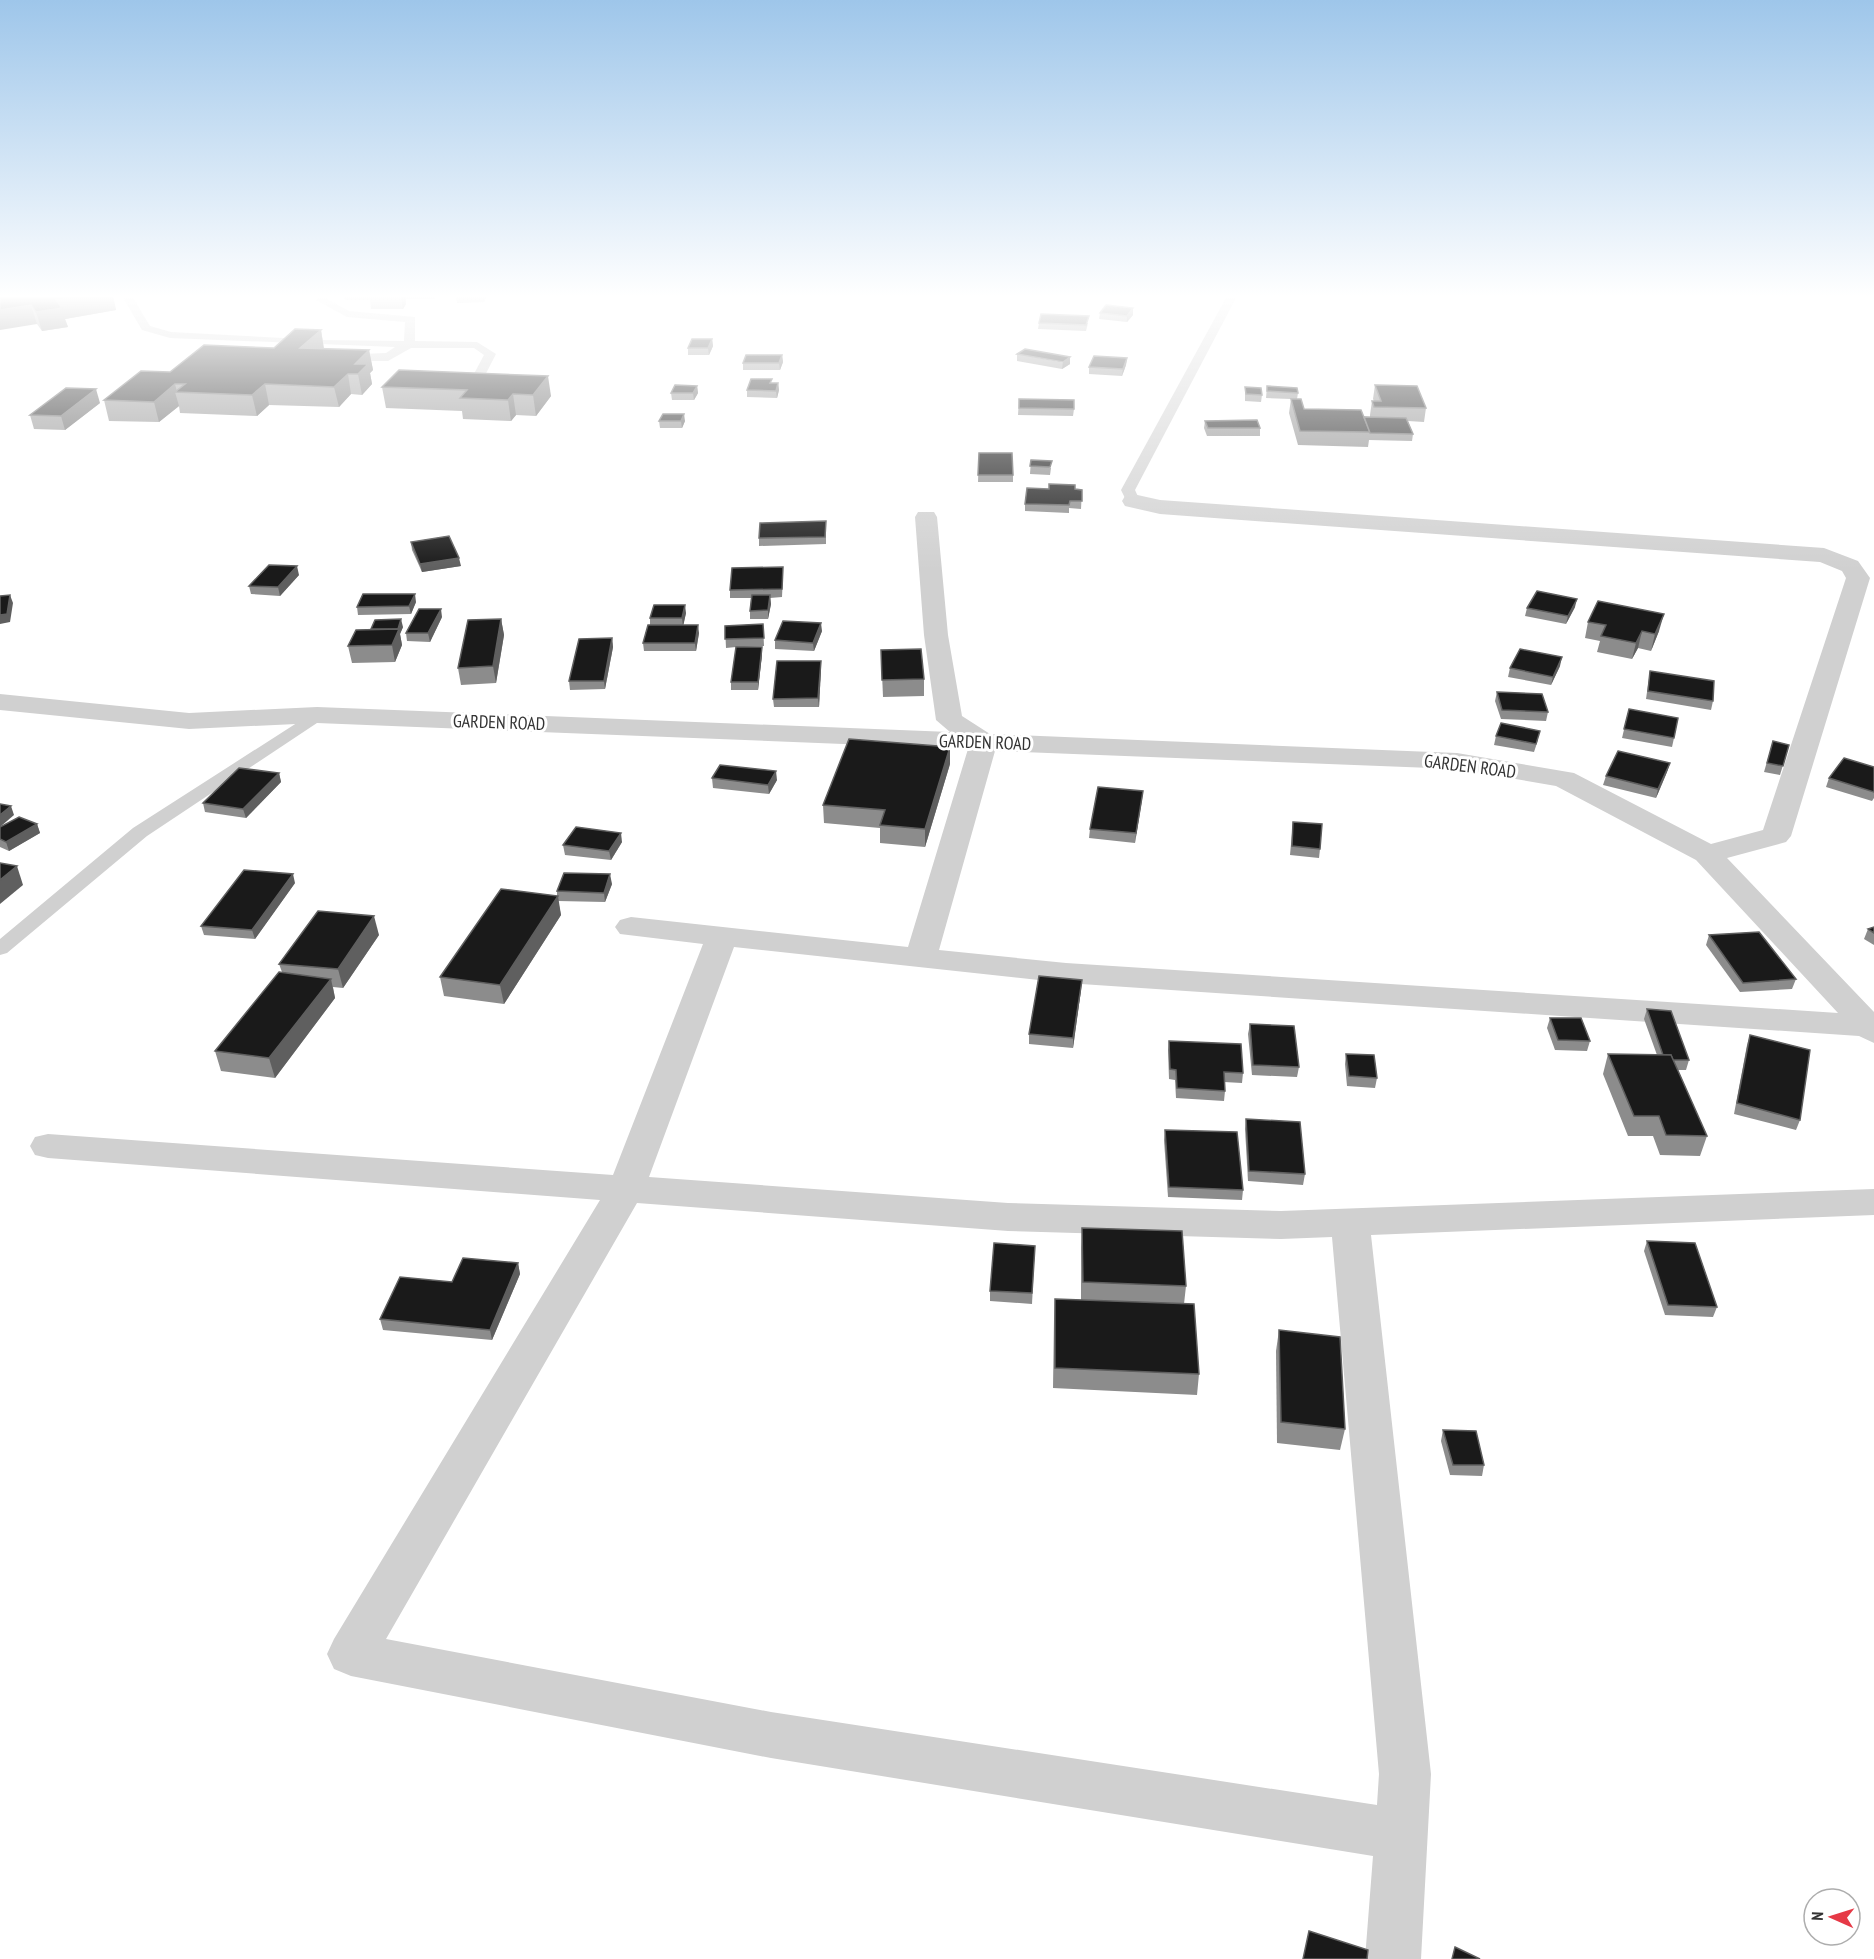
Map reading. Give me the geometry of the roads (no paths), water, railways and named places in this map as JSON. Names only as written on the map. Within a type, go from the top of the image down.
[{"type":"street","points":[[1133,501],[1160,507],[1824,555],[1850,566],[1858,578],[1776,836],[1707,854]]},
{"type":"street","points":[[921,957],[984,742],[949,720],[936,634],[926,517]]},
{"type":"street","name":"GARDEN ROAD","points":[[0,702],[189,722],[317,715],[1457,761],[1564,779],[1707,854],[1871,1029]]},
{"type":"street","points":[[632,927],[1066,973],[1871,1029]]},
{"type":"street","points":[[722,936],[626,1189],[351,1654],[771,1735],[1401,1835]]},
{"type":"street","points":[[48,1146],[1008,1217],[1281,1225],[1874,1202]]},
{"type":"street","points":[[1350,1222],[1405,1774],[1393,1959]]},
{"type":"lane","points":[[1133,501],[1128,490],[1183,387]]},
{"type":"lane","points":[[0,949],[140,831],[317,715]]}]
